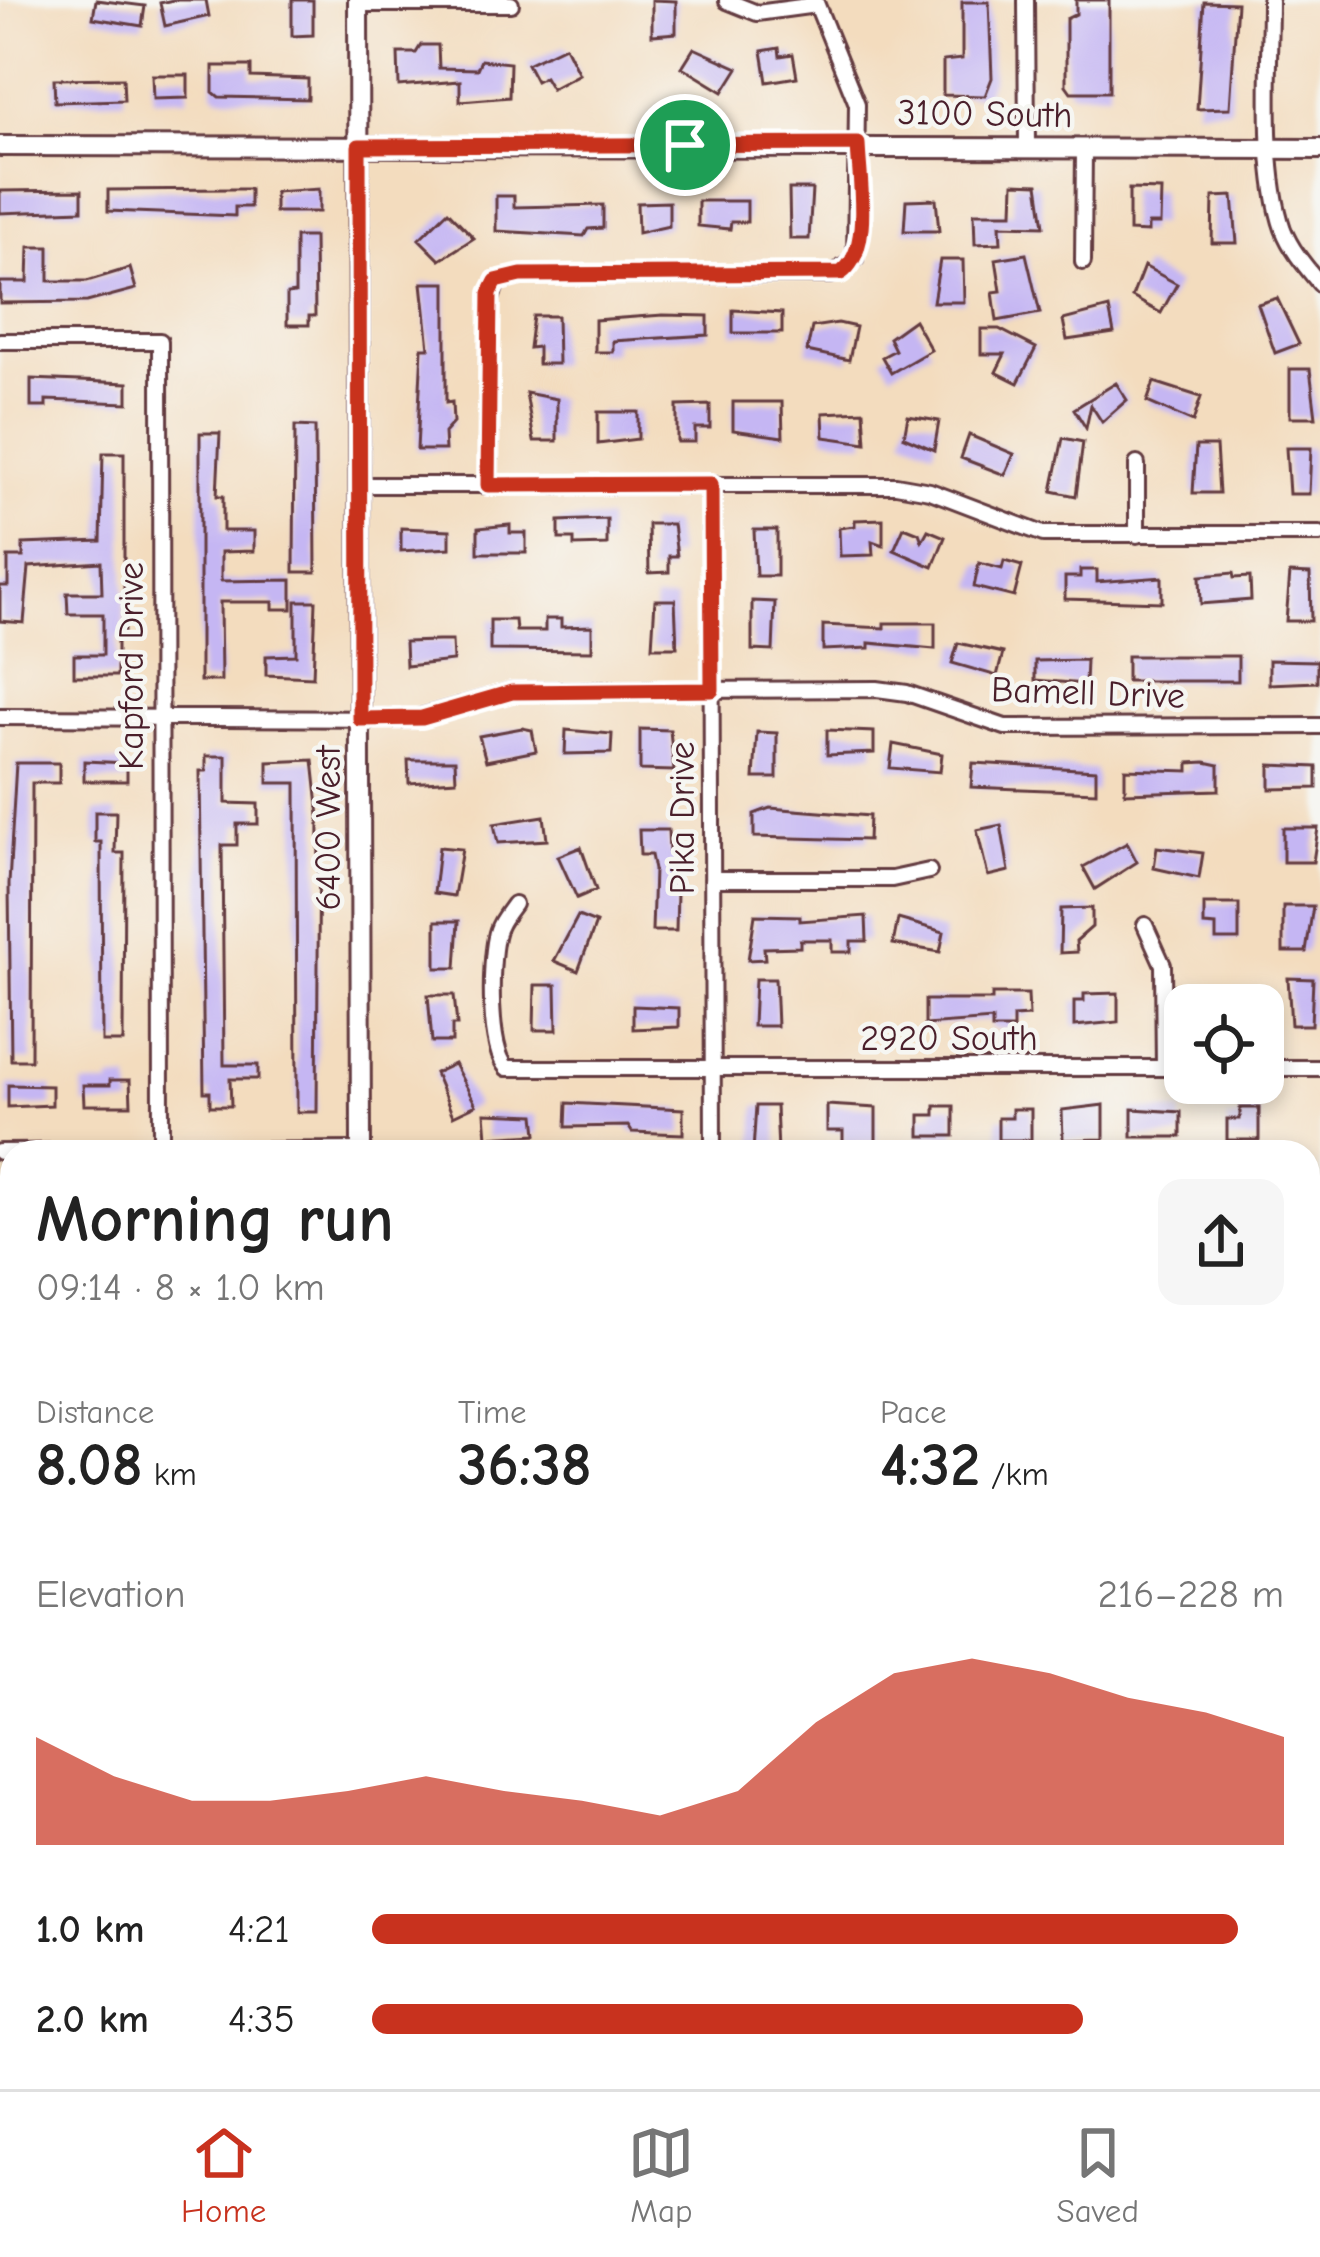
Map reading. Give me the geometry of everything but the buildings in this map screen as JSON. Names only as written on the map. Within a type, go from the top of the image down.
[{"type":"main road","name":"6400 West","points":[[358,2],[361,1140]]},
{"type":"main road","name":"3100 South","points":[[0,146],[858,144],[1320,149]]},
{"type":"street","points":[[1026,0],[1027,148]]},
{"type":"street","points":[[1270,0],[1273,149],[1285,234],[1320,284]]},
{"type":"street","points":[[488,485],[488,306],[496,281],[521,275],[831,275],[852,264],[859,243],[855,95],[815,2],[757,13],[727,1]]},
{"type":"street","points":[[358,2],[511,4]]},
{"type":"street","points":[[1083,262],[1084,149]]},
{"type":"street","name":"Kapford Drive","points":[[0,341],[160,341],[161,1140]]},
{"type":"street","points":[[1137,464],[1137,535]]},
{"type":"street","name":"Pika Drive","points":[[711,484],[713,1140]]},
{"type":"street","points":[[360,485],[905,485],[1032,532],[1320,534]]},
{"type":"street","name":"Bamell Drive","points":[[0,718],[422,718],[512,692],[897,691],[1005,727],[1320,726]]},
{"type":"street","points":[[712,879],[892,879],[929,871]]},
{"type":"street","name":"2920 South","points":[[514,904],[499,926],[494,949],[494,1042],[507,1068],[1164,1068]]},
{"type":"street","points":[[1145,925],[1162,965],[1164,1068]]},
{"type":"street","points":[[1284,1068],[1320,1068]]},
{"type":"route","points":[[858,144],[855,260],[836,275],[521,275],[496,281],[488,306],[488,485],[711,484],[712,690],[496,693],[438,715],[360,719],[359,146],[685,145],[858,144]]}]
